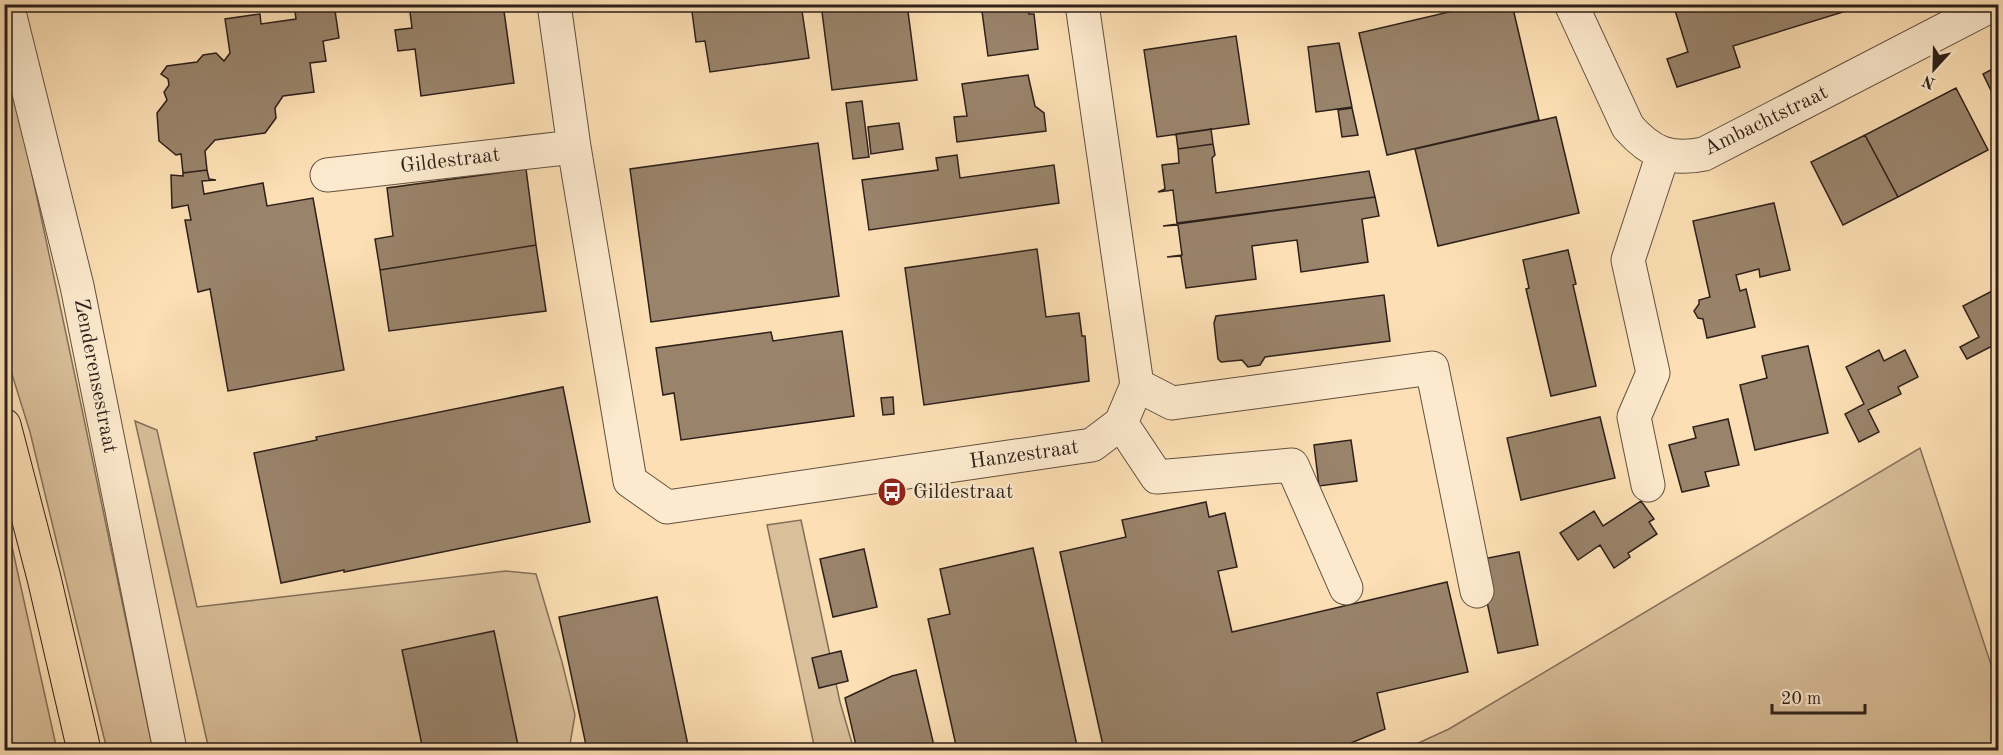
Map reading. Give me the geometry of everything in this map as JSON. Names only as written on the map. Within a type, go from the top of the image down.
[{"type":"main road","points":[[4,426],[36,544],[84,750]]},
{"type":"street","name":"Zenderensestraat","points":[[7,4],[77,286],[170,750]]},
{"type":"street","points":[[554,4],[574,147]]},
{"type":"street","points":[[1082,4],[1137,385],[1172,403],[1432,368],[1477,591]]},
{"type":"street","name":"Ambachtstraat","points":[[1571,4],[1628,128],[1643,144],[1663,154],[1684,158],[1704,154],[1994,4]]},
{"type":"street","name":"Gildestraat","points":[[327,175],[574,147]]},
{"type":"street","name":"Hanzestraat","points":[[574,147],[630,481],[667,507],[1092,445],[1121,423],[1137,385]]},
{"type":"street","points":[[1648,485],[1634,417],[1653,373],[1628,260],[1663,154]]},
{"type":"street","points":[[1121,423],[1157,477],[1292,465],[1346,588]]},
{"type":"shaded area","points":[[4,62],[20,118],[153,750],[107,750],[30,432],[5,352]]},
{"type":"shaded area","points":[[135,421],[157,430],[197,607],[506,571],[536,574],[575,715],[569,750],[209,750]]},
{"type":"shaded area","points":[[1920,448],[1998,686],[1998,750],[1403,750],[1449,729]]},
{"type":"shaded area","points":[[5,515],[57,750],[5,750]]},
{"type":"shaded area","points":[[801,520],[840,702],[854,750],[815,750],[767,525]]},
{"type":"building","points":[[294,4],[334,4],[339,38],[323,41],[326,61],[310,63],[314,92],[283,96],[275,108],[276,118],[265,133],[215,140],[205,151],[207,170],[183,173],[181,154],[176,155],[159,141],[157,113],[167,100],[164,92],[169,85],[168,79],[161,74],[167,66],[197,62],[203,55],[216,53],[224,61],[230,53],[225,19],[260,14],[261,24],[296,19]]},
{"type":"building","points":[[409,4],[503,4],[514,83],[421,96],[415,49],[398,51],[395,30],[412,28]]},
{"type":"building","points":[[691,4],[801,4],[809,58],[710,72],[705,41],[696,42]]},
{"type":"building","points":[[821,4],[907,4],[917,80],[832,90]]},
{"type":"building","points":[[981,4],[1027,4],[1029,14],[1034,14],[1038,49],[988,56]]},
{"type":"building","points":[[1483,4],[1512,4],[1539,120],[1387,155],[1359,33]]},
{"type":"building","points":[[1673,4],[1887,4],[1871,11],[1859,7],[1733,46],[1740,67],[1677,87],[1667,59],[1688,52]]},
{"type":"building","points":[[1236,36],[1249,124],[1157,137],[1144,50]]},
{"type":"building","points":[[1339,43],[1352,107],[1316,112],[1308,47]]},
{"type":"building","points":[[1998,66],[1998,105],[1983,74]]},
{"type":"building","points":[[1028,75],[1035,106],[1044,113],[1046,131],[957,142],[954,117],[967,116],[962,84]]},
{"type":"building","points":[[1956,88],[1988,150],[1898,197],[1865,135]]},
{"type":"building","points":[[862,101],[869,157],[853,159],[846,103]]},
{"type":"building","points":[[1352,108],[1358,135],[1342,137],[1338,110]]},
{"type":"building","points":[[1556,117],[1579,213],[1438,246],[1415,149]]},
{"type":"building","points":[[899,123],[903,149],[871,154],[868,127]]},
{"type":"building","points":[[1211,129],[1213,144],[1178,149],[1176,134]]},
{"type":"building","points":[[1865,135],[1898,197],[1843,225],[1811,162]]},
{"type":"building","points":[[818,143],[839,296],[651,322],[630,169]]},
{"type":"building","points":[[1213,144],[1215,155],[1212,158],[1216,193],[1369,171],[1375,197],[1177,223],[1173,190],[1158,192],[1165,189],[1162,165],[1179,163],[1178,149]]},
{"type":"building","points":[[957,155],[960,178],[1054,165],[1059,203],[869,230],[862,180],[938,170],[936,158]]},
{"type":"building","points":[[526,169],[536,245],[380,270],[375,239],[393,236],[387,188]]},
{"type":"building","points":[[207,170],[209,179],[216,180],[202,181],[204,194],[263,183],[267,206],[313,198],[344,370],[228,391],[210,289],[198,292],[185,220],[191,220],[188,205],[172,208],[171,175],[183,176],[183,173]]},
{"type":"building","points":[[1375,197],[1379,216],[1362,219],[1368,262],[1301,272],[1297,240],[1252,246],[1256,279],[1186,288],[1181,256],[1167,257],[1182,255],[1178,225],[1163,226]]},
{"type":"building","points":[[1774,203],[1790,270],[1760,277],[1759,269],[1736,275],[1740,291],[1746,289],[1755,327],[1707,338],[1703,319],[1698,318],[1694,311],[1699,300],[1710,297],[1693,221]]},
{"type":"building","points":[[536,245],[546,311],[389,331],[380,270]]},
{"type":"building","points":[[1037,249],[1046,317],[1079,313],[1082,336],[1085,336],[1089,381],[924,405],[905,268]]},
{"type":"building","points":[[1568,250],[1576,284],[1573,285],[1596,386],[1551,396],[1526,289],[1529,288],[1523,260]]},
{"type":"building","points":[[1996,289],[1998,343],[1967,359],[1960,347],[1979,337],[1963,306]]},
{"type":"building","points":[[1384,295],[1390,341],[1265,357],[1260,365],[1248,367],[1242,360],[1221,362],[1218,359],[1214,323],[1216,316]]},
{"type":"building","points":[[842,331],[854,416],[681,440],[674,393],[663,395],[656,348],[771,332],[773,341]]},
{"type":"building","points":[[1808,346],[1828,433],[1755,450],[1740,385],[1767,378],[1762,356]]},
{"type":"building","points":[[1879,350],[1884,361],[1905,350],[1918,377],[1898,387],[1901,394],[1868,410],[1879,432],[1859,442],[1845,414],[1864,404],[1846,367]]},
{"type":"building","points":[[563,387],[590,522],[281,583],[254,453],[317,440],[316,437]]},
{"type":"building","points":[[893,397],[894,414],[883,415],[881,398]]},
{"type":"building","points":[[1600,417],[1615,478],[1521,500],[1507,438]]},
{"type":"building","points":[[1728,419],[1739,465],[1705,472],[1709,486],[1682,492],[1669,445],[1696,438],[1693,427]]},
{"type":"building","points":[[1351,440],[1357,481],[1319,486],[1314,445]]},
{"type":"building","points":[[1641,501],[1654,519],[1649,522],[1657,534],[1628,553],[1630,557],[1614,568],[1600,545],[1578,560],[1560,533],[1594,511],[1603,526]]},
{"type":"building","points":[[1206,502],[1209,517],[1225,513],[1237,567],[1218,571],[1232,632],[1447,582],[1468,672],[1377,693],[1385,729],[1334,750],[1104,750],[1060,552],[1126,537],[1122,520]]},
{"type":"building","points":[[1033,548],[1078,750],[957,750],[928,619],[950,614],[940,569]]},
{"type":"building","points":[[864,549],[877,607],[833,617],[820,559]]},
{"type":"building","points":[[1519,552],[1538,645],[1498,653],[1478,560]]},
{"type":"building","points":[[657,597],[689,750],[587,750],[559,617]]},
{"type":"building","points":[[494,631],[519,750],[423,750],[402,650]]},
{"type":"building","points":[[841,651],[848,681],[819,688],[812,658]]},
{"type":"building","points":[[916,670],[935,750],[857,750],[845,698],[892,676]]},
{"type":"place","name":"Gildestraat","points":[[892,492]]}]
